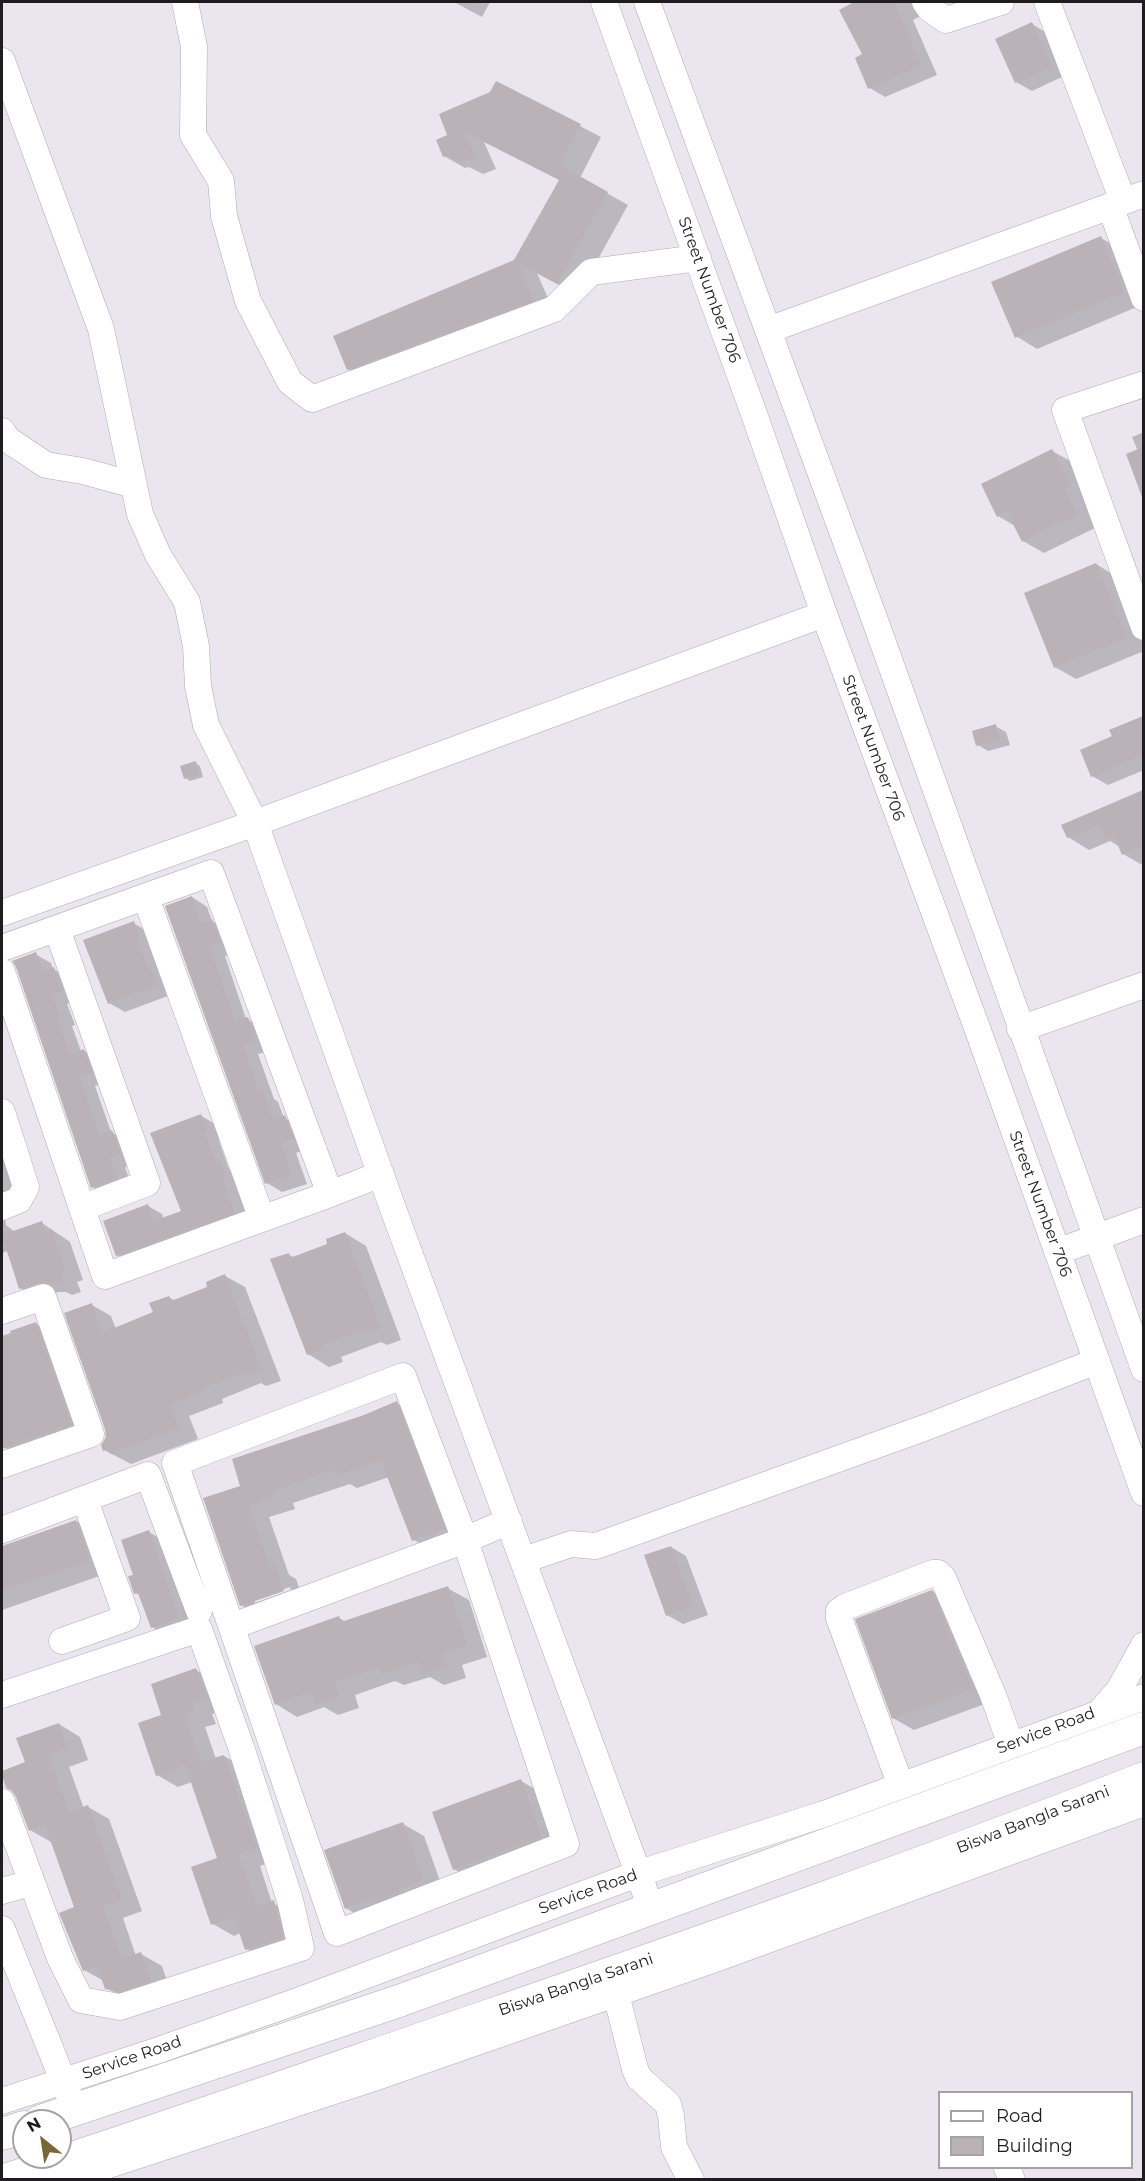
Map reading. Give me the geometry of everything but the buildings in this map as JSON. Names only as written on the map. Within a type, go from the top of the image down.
[{"type":"main road","points":[[72,2111],[399,2001],[1143,1728]]},
{"type":"main road","name":"Biswa Bangla Sarani","points":[[5,2180],[250,2098],[764,1920],[1143,1778]]},
{"type":"street","points":[[185,2],[194,46],[193,135],[221,181],[224,216],[248,301],[290,382],[312,399],[554,309],[591,273],[698,258]]},
{"type":"street","name":"Street Number 706","points":[[604,2],[1143,1493]]},
{"type":"street","points":[[647,2],[873,615],[1143,1369]]},
{"type":"street","points":[[925,2],[930,9],[946,20],[1001,2]]},
{"type":"street","points":[[1047,2],[1125,200],[1143,298]]},
{"type":"street","points":[[2,61],[101,330],[140,514],[158,555],[187,602],[196,646],[198,686],[206,725],[255,823],[381,1174],[651,1908]]},
{"type":"street","points":[[768,330],[1125,200]]},
{"type":"street","points":[[1143,384],[1065,410],[1143,627]]},
{"type":"street","points":[[2,431],[7,439],[46,465],[83,471],[134,485]]},
{"type":"street","points":[[2,913],[255,823],[824,614]]},
{"type":"street","points":[[2,948],[211,873],[330,1194]]},
{"type":"street","points":[[146,898],[262,1219]]},
{"type":"street","points":[[57,929],[147,1183],[82,1208]]},
{"type":"street","points":[[2,972],[105,1276],[381,1174]]},
{"type":"street","points":[[1020,1029],[1143,985]]},
{"type":"street","points":[[2,1112],[26,1187],[19,1200],[2,1207]]},
{"type":"street","points":[[1057,1252],[1143,1220]]},
{"type":"street","points":[[2,1311],[43,1297],[91,1434],[2,1465]]},
{"type":"street","points":[[524,1560],[571,1544],[596,1546],[913,1432],[1097,1362]]},
{"type":"street","points":[[403,1376],[465,1540],[567,1844],[337,1933],[233,1626],[175,1463],[403,1376]]},
{"type":"street","points":[[2,1530],[148,1476],[199,1611]]},
{"type":"street","points":[[62,1641],[127,1618],[84,1500]]},
{"type":"street","points":[[233,1626],[465,1540],[509,1521]]},
{"type":"street","points":[[901,1786],[839,1618],[839,1611],[844,1607],[933,1573],[939,1573],[943,1578],[993,1695],[1011,1745]]},
{"type":"street","points":[[2,1695],[199,1629],[241,1747],[290,1900],[301,1948],[120,2007],[81,2000],[18,1870],[2,1802]]},
{"type":"street","name":"Service Road","points":[[2,2101],[281,2006],[640,1874],[824,1814],[1100,1712],[1119,1690],[1143,1645]]},
{"type":"street","points":[[1100,1712],[1143,1696]]},
{"type":"street","points":[[63,2180],[377,2077],[615,1994],[1143,1803]]},
{"type":"street","points":[[2,1891],[18,1870]]},
{"type":"street","points":[[2,1929],[75,2110]]},
{"type":"street","points":[[615,1994],[639,2078],[668,2104],[674,2147],[691,2180]]}]
